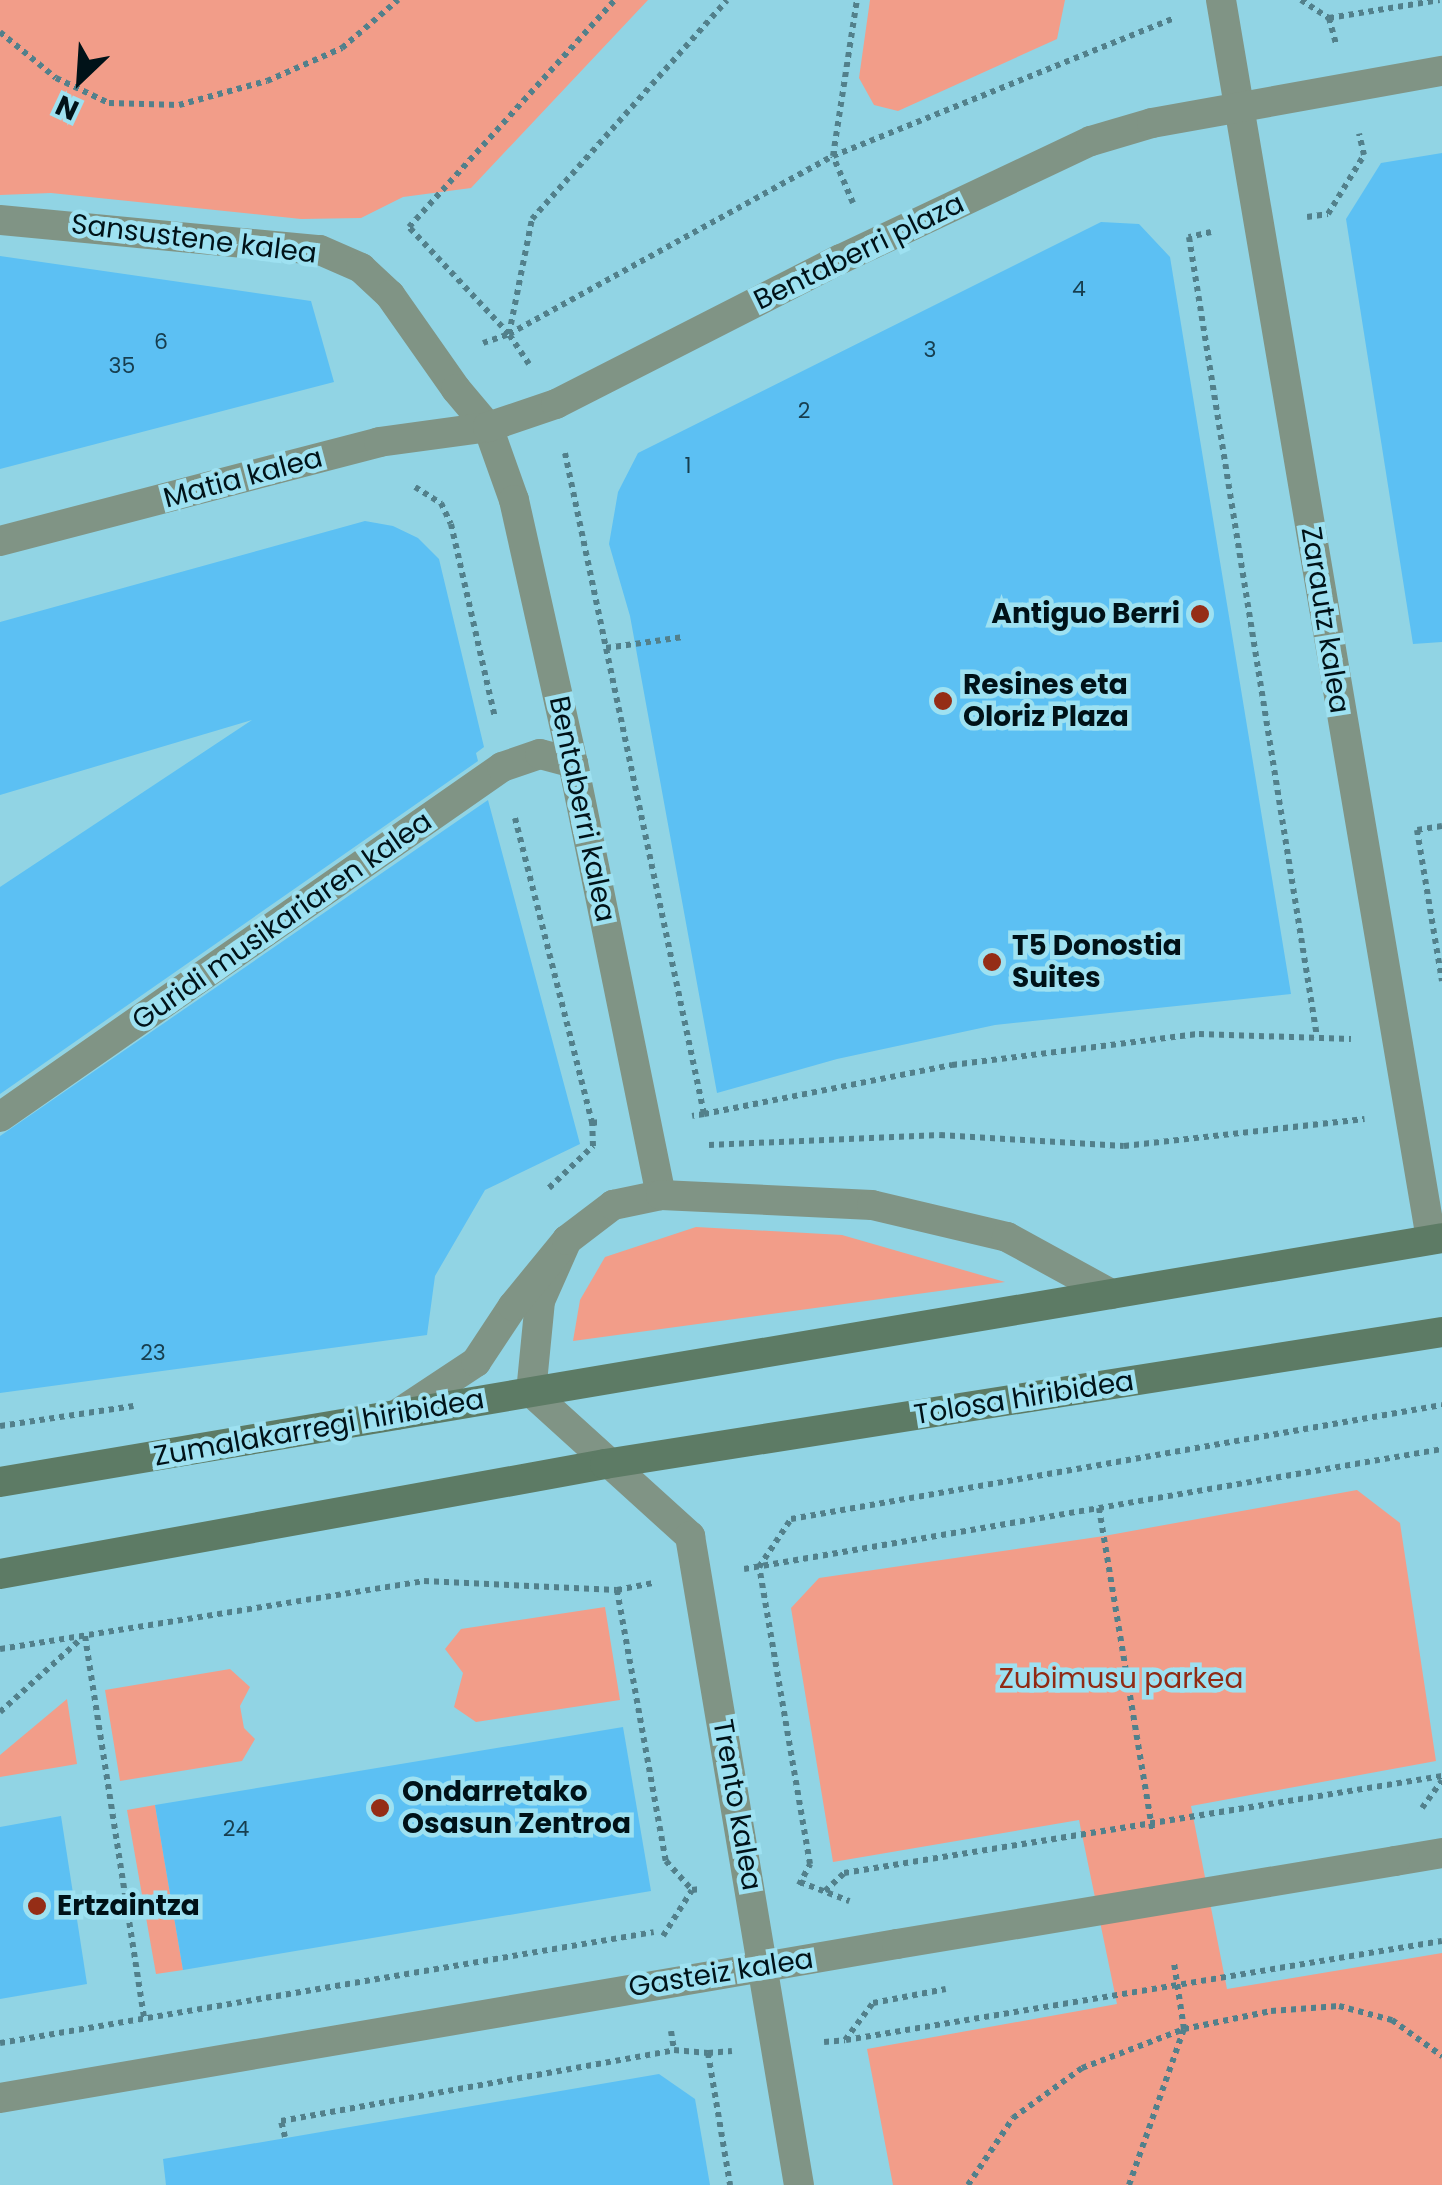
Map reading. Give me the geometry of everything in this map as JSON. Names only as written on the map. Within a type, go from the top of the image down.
[{"type":"main road","points":[[1111,1294],[1436,1238]]},
{"type":"main road","name":"Zumalakarregi hiribidea","points":[[0,1482],[1111,1294]]},
{"type":"main road","name":"Tolosa hiribidea","points":[[605,1464],[1442,1332]]},
{"type":"main road","points":[[0,1574],[605,1464]]},
{"type":"street","name":"Zarautz kalea","points":[[1221,3],[1394,1041],[1436,1238]]},
{"type":"street","name":"Bentaberri plaza","points":[[488,426],[556,404],[841,259],[1090,141],[1152,123],[1442,71]]},
{"type":"street","name":"Sansustene kalea","points":[[0,220],[320,250],[361,268],[390,295],[488,426]]},
{"type":"street","name":"Matia kalea","points":[[0,541],[379,442],[488,426]]},
{"type":"street","name":"Bentaberri kalea","points":[[488,426],[514,500],[573,762],[661,1194]]},
{"type":"street","name":"Guridi musikariaren kalea","points":[[0,1117],[502,767],[540,754],[573,762]]},
{"type":"street","points":[[396,1415],[476,1362],[513,1306],[567,1240],[613,1205],[661,1194],[872,1204],[1008,1237],[1111,1294]]},
{"type":"street","points":[[531,1392],[540,1301],[567,1240]]},
{"type":"street","name":"Trento kalea","points":[[531,1392],[605,1464],[690,1536],[798,2185]]},
{"type":"street","name":"Gasteiz kalea","points":[[0,2098],[1442,1853]]},
{"type":"path","points":[[0,32],[56,78],[109,103],[179,105],[267,82],[342,48],[398,0]]},
{"type":"path","points":[[509,334],[409,227],[615,0]]},
{"type":"path","points":[[509,334],[532,219],[727,0]]},
{"type":"path","points":[[833,156],[857,0]]},
{"type":"path","points":[[1330,18],[1440,0]]},
{"type":"path","points":[[436,360],[509,334],[833,156],[1200,8],[1221,3]]},
{"type":"path","name":"Bentaberri plaza","points":[[833,156],[853,204],[866,208]]},
{"type":"path","points":[[405,484],[441,503],[451,524],[502,767],[592,1123],[593,1146],[535,1201]]},
{"type":"path","points":[[572,495],[704,1114]]},
{"type":"path","points":[[606,648],[683,637]]},
{"type":"path","points":[[1442,826],[1417,830],[1442,981]]},
{"type":"path","points":[[592,1123],[704,1114],[952,1065],[1199,1034],[1394,1041]]},
{"type":"path","points":[[661,1194],[689,1146],[940,1135],[1124,1146],[1325,1126],[1407,1112]]},
{"type":"path","points":[[0,1426],[136,1405]]},
{"type":"path","points":[[0,1649],[424,1581],[617,1590],[1442,1449]]},
{"type":"path","points":[[1099,1508],[1152,1833]]},
{"type":"path","points":[[617,1590],[666,1861],[692,1890]]},
{"type":"path","points":[[0,1712],[85,1636]]},
{"type":"path","points":[[85,1636],[144,2019]]},
{"type":"path","points":[[1422,1808],[1442,1778]]},
{"type":"path","points":[[825,1891],[844,1873],[1442,1778]]},
{"type":"path","points":[[285,2137],[281,2121],[674,2050],[708,2053],[846,2040],[1442,1941]]},
{"type":"path","points":[[1129,2185],[1184,2029],[1174,1963]]},
{"type":"path","points":[[846,2040],[873,2003],[951,1988]]},
{"type":"path","points":[[968,2185],[1013,2118],[1068,2078],[1082,2068],[1184,2029],[1271,2012],[1339,2006],[1392,2020],[1442,2056]]},
{"type":"path","points":[[708,2053],[730,2185]]},
{"type":"green space","points":[[0,0],[648,0],[471,188],[403,197],[361,218],[301,219],[51,193],[0,195]]},
{"type":"green space","points":[[870,0],[1065,0],[1057,39],[898,111],[874,105],[859,78]]},
{"type":"green space","points":[[696,1227],[842,1235],[1005,1282],[573,1341],[580,1300],[605,1257]]},
{"type":"green space","name":"Zubimusu parkea","points":[[1357,1490],[1400,1523],[1436,1761],[1191,1806],[1227,1989],[1442,1953],[1442,2185],[893,2185],[867,2049],[1117,2004],[1079,1820],[833,1862],[791,1608],[819,1578],[1104,1536]]},
{"type":"green space","points":[[605,1607],[620,1700],[476,1722],[454,1707],[463,1673],[445,1649],[461,1629]]},
{"type":"green space","points":[[230,1669],[250,1687],[240,1706],[244,1728],[255,1739],[242,1761],[120,1781],[105,1690]]},
{"type":"green space","points":[[67,1699],[77,1764],[0,1777],[0,1755]]},
{"type":"green space","points":[[155,1805],[183,1970],[156,1974],[127,1810]]},
{"type":"building","points":[[1442,153],[1442,642],[1413,644],[1346,219],[1381,163]]},
{"type":"building","points":[[1101,222],[1139,224],[1170,257],[1291,994],[995,1025],[837,1059],[717,1093],[630,616],[609,544],[618,492],[638,453]]},
{"type":"building","points":[[0,256],[311,301],[334,382],[0,469]]},
{"type":"building","points":[[365,521],[393,526],[418,538],[439,559],[484,747],[476,753],[478,761],[0,1094],[0,887],[252,720],[0,795],[0,622]]},
{"type":"building","points":[[488,800],[580,1144],[485,1190],[435,1276],[427,1335],[0,1393],[0,1136]]},
{"type":"building","points":[[623,1727],[651,1891],[183,1970],[155,1805]]},
{"type":"building","name":"Ertzaintza","points":[[61,1816],[87,1984],[0,1999],[0,1827]]},
{"type":"building","points":[[659,2074],[695,2099],[710,2185],[166,2185],[163,2159]]},
{"type":"place","name":"Antiguo Berri","points":[[1200,614]]},
{"type":"place","name":"Resines eta Oloriz Plaza","points":[[943,701]]},
{"type":"place","name":"T5 Donostia Suites","points":[[992,962]]},
{"type":"place","name":"Ondarretako Osasun Zentroa","points":[[380,1808]]},
{"type":"place","name":"Ertzaintza","points":[[37,1906]]}]
